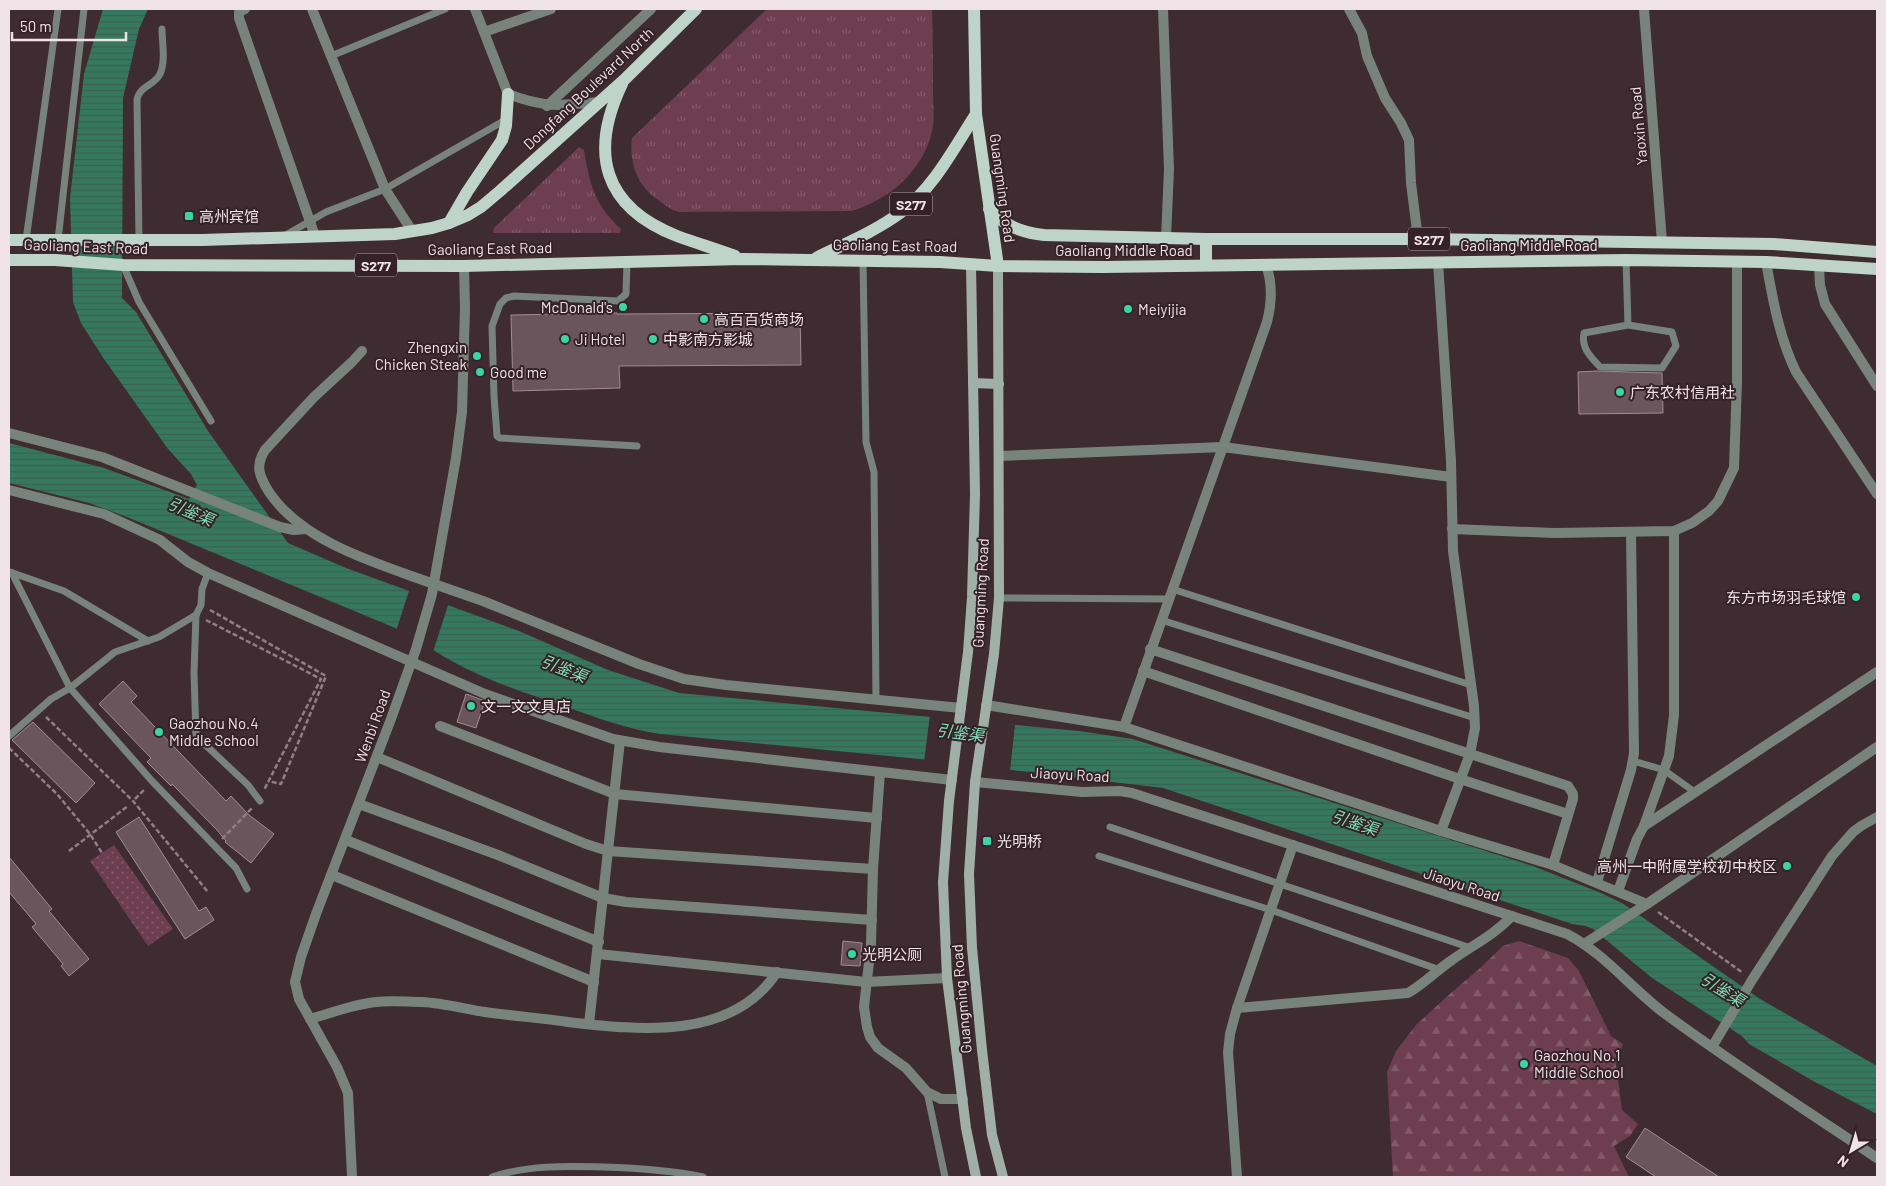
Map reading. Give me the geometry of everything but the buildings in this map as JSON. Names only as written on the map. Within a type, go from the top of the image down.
[{"type":"main road","name":"Dongfang Boulevard North","points":[[500,191],[624,80],[696,9]]},
{"type":"main road","name":"Guangming Road","points":[[974,9],[976,114],[998,266],[1000,456],[999,598],[994,654],[976,777],[969,874],[972,948],[992,1135],[1003,1177]]},
{"type":"main road","name":"S277","points":[[624,80],[610,112],[604,145],[608,172],[622,199],[638,215],[676,236],[742,259]]},
{"type":"main road","points":[[449,223],[467,192],[499,146],[505,133],[508,94]]},
{"type":"main road","name":"S277","points":[[814,260],[900,214],[937,174],[976,114]]},
{"type":"main road","name":"Gaoliang East Road","points":[[9,240],[202,240],[377,235],[412,231],[449,223],[481,207],[500,191]]},
{"type":"main road","name":"Gaoliang Middle Road","points":[[989,209],[1000,220],[1019,230],[1032,234],[1206,239],[1418,239],[1774,244],[1877,252]]},
{"type":"main road","points":[[1206,239],[1206,265]]},
{"type":"main road","points":[[45,240],[46,260]]},
{"type":"main road","points":[[100,240],[101,263]]},
{"type":"main road","name":"Gaoliang East Road","points":[[15,260],[123,265],[464,266],[742,259],[971,264]]},
{"type":"main road","name":"Gaoliang Middle Road","points":[[971,264],[998,266],[1266,265],[1626,260],[1766,262],[1877,269]]},
{"type":"main road","name":"Guangming Road","points":[[971,264],[975,494],[972,598],[952,775],[943,882],[948,978],[966,1128],[976,1177]]},
{"type":"main road","points":[[973,383],[1000,384]]},
{"type":"street","points":[[245,9],[240,12],[238,18],[315,236]]},
{"type":"street","points":[[312,9],[385,189],[412,231]]},
{"type":"street","points":[[475,9],[508,94],[533,104],[547,106],[599,102]]},
{"type":"street","points":[[484,32],[551,9]]},
{"type":"street","points":[[547,106],[651,9]]},
{"type":"street","points":[[1163,9],[1169,169],[1166,238]]},
{"type":"street","points":[[1349,9],[1362,33],[1367,56],[1385,98],[1409,140],[1411,183],[1418,239]]},
{"type":"street","name":"Yaoxin Road","points":[[1644,9],[1662,242]]},
{"type":"street","points":[[9,269],[15,260]]},
{"type":"street","points":[[1438,262],[1455,568],[1475,728],[1470,754],[1441,831]]},
{"type":"street","points":[[1452,529],[1554,533],[1674,532],[1692,523],[1709,511],[1718,501],[1734,468],[1737,381],[1737,262]]},
{"type":"street","points":[[1766,262],[1776,316],[1786,352],[1796,372],[1877,494]]},
{"type":"street","points":[[1124,727],[1262,338],[1271,306],[1272,291],[1266,265]]},
{"type":"street","name":"Wenbi Road","points":[[352,1177],[348,1093],[337,1067],[299,999],[294,982],[316,914],[346,840],[416,649],[433,589],[456,458],[462,412],[465,308],[464,266]]},
{"type":"street","points":[[1819,266],[1820,285],[1825,304],[1877,386]]},
{"type":"street","points":[[362,351],[314,397],[265,450],[260,458],[259,472],[271,494],[284,510],[306,529],[332,544],[433,589],[483,601],[639,664],[674,676],[726,685],[876,699],[960,713]]},
{"type":"street","points":[[9,433],[102,457],[280,528],[306,529]]},
{"type":"street","points":[[1000,456],[1223,447],[1451,477]]},
{"type":"street","points":[[9,490],[104,514],[160,540],[188,562],[208,574],[485,694],[620,741],[880,772],[952,775]]},
{"type":"street","points":[[1618,891],[1669,756],[1674,715],[1674,532]]},
{"type":"street","points":[[1597,882],[1632,761],[1631,533]]},
{"type":"street","points":[[1150,650],[1568,786],[1573,794],[1553,865]]},
{"type":"street","points":[[1143,671],[1568,814]]},
{"type":"street","points":[[1644,826],[1877,672]]},
{"type":"street","points":[[986,706],[1124,727],[1441,831],[1553,865],[1647,904]]},
{"type":"street","points":[[440,726],[615,794],[877,818]]},
{"type":"street","points":[[589,1024],[620,741]]},
{"type":"street","points":[[1584,944],[1647,904],[1877,747]]},
{"type":"street","points":[[377,757],[586,844],[608,851],[873,868]]},
{"type":"street","points":[[880,772],[873,868],[869,970],[864,1007],[870,1037],[878,1048],[906,1068],[927,1092],[941,1099],[963,1099]]},
{"type":"street","name":"Jiaoyu Road","points":[[976,777],[1082,792],[1120,791],[1132,793],[1567,934],[1584,944],[1662,1011],[1877,1158]]},
{"type":"street","points":[[359,804],[498,855],[603,898],[626,902],[872,920]]},
{"type":"street","points":[[1712,1047],[1749,984],[1832,856],[1853,832],[1877,817]]},
{"type":"street","points":[[346,840],[599,942]]},
{"type":"street","points":[[1237,1177],[1228,1052],[1230,1034],[1237,1008],[1293,845]]},
{"type":"street","points":[[332,875],[594,982]]},
{"type":"street","points":[[1237,1008],[1408,993],[1500,930],[1512,916]]},
{"type":"street","points":[[598,954],[866,982],[948,978]]},
{"type":"street","points":[[310,1020],[346,1008],[377,1002],[424,1002],[589,1024],[671,1028],[720,1018],[755,996],[771,981],[777,972]]},
{"type":"lane","points":[[26,240],[58,9]]},
{"type":"lane","points":[[58,240],[84,9]]},
{"type":"lane","points":[[331,56],[446,9]]},
{"type":"lane","points":[[139,240],[137,100],[140,90],[154,82],[161,73],[163,55],[162,29]]},
{"type":"lane","points":[[283,237],[326,212],[385,189],[507,118]]},
{"type":"lane","points":[[1626,260],[1628,325]]},
{"type":"lane","points":[[863,261],[866,442],[874,472],[876,699]]},
{"type":"lane","points":[[627,262],[626,294],[618,301],[514,296],[506,298],[500,304],[492,326],[494,396],[497,436],[500,438],[637,446]]},
{"type":"lane","points":[[123,265],[139,302],[210,422]]},
{"type":"lane","points":[[1628,325],[1672,332],[1676,346],[1662,368],[1600,367],[1590,356],[1583,341],[1584,333],[1628,325]]},
{"type":"lane","points":[[10,572],[64,591],[148,641]]},
{"type":"lane","points":[[10,572],[70,688],[152,780],[216,845],[236,868],[247,889]]},
{"type":"lane","points":[[208,574],[202,589],[200,606],[196,615],[194,673],[196,736],[248,785],[260,800]]},
{"type":"lane","points":[[999,598],[1018,596],[1170,594],[1471,685]]},
{"type":"lane","points":[[9,736],[51,699],[70,688],[115,652],[159,637],[196,615]]},
{"type":"lane","points":[[1161,620],[1474,718]]},
{"type":"lane","points":[[1632,761],[1664,770],[1696,793]]},
{"type":"lane","points":[[1110,827],[1472,948]]},
{"type":"lane","points":[[1099,856],[1271,910],[1440,970]]},
{"type":"lane","points":[[927,1092],[945,1177]]},
{"type":"lane","points":[[492,1177],[512,1170],[579,1166],[649,1168],[703,1177]]},
{"type":"path","points":[[200,606],[218,614],[326,676],[281,784],[268,781]]},
{"type":"path","points":[[196,615],[321,678],[260,800]]},
{"type":"path","points":[[45,716],[132,802],[208,892]]},
{"type":"path","points":[[9,748],[57,794],[90,834],[102,853]]},
{"type":"path","points":[[69,851],[128,806]]},
{"type":"path","points":[[216,845],[248,811]]},
{"type":"path","points":[[1647,904],[1749,984]]},
{"type":"green space","points":[[767,9],[932,9],[934,117],[928,145],[913,171],[891,192],[878,200],[851,211],[679,212],[673,210],[645,188],[636,173],[633,165],[632,138]]},
{"type":"green space","points":[[579,147],[584,150],[591,184],[599,202],[621,229],[620,233],[493,233],[494,228]]},
{"type":"green space","points":[[114,845],[173,929],[148,946],[90,861]]},
{"type":"green space","name":"Gaozhou No.1 Middle School","points":[[1519,941],[1568,958],[1579,971],[1611,1036],[1623,1044],[1616,1064],[1622,1110],[1638,1124],[1630,1136],[1614,1146],[1629,1177],[1393,1177],[1387,1072],[1396,1051],[1416,1025],[1503,946]]},
{"type":"water","name":"引鉴渠","points":[[103,9],[148,9],[139,29],[123,98],[122,298],[136,312],[208,431],[288,543],[346,568],[519,631],[608,670],[679,693],[1079,731],[1133,739],[1533,866],[1622,903],[1760,999],[1877,1066],[1877,1114],[1815,1082],[1749,1044],[1742,1036],[1652,978],[1593,929],[1586,926],[1572,924],[1163,788],[920,759],[660,734],[623,726],[526,693],[475,673],[393,627],[127,517],[89,503],[9,483],[9,443],[104,468],[189,499],[197,485],[191,474],[168,449],[104,359],[81,323],[73,302],[70,198],[84,74]]},
{"type":"pier","points":[[410,588],[449,602],[433,652],[396,631]]},
{"type":"pier","points":[[930,715],[1015,725],[1010,771],[924,762]]},
{"type":"place","name":"高州宾馆","points":[[189,216]]},
{"type":"place","name":"McDonald's","points":[[623,307]]},
{"type":"place","name":"Meiyijia","points":[[1128,309]]},
{"type":"place","name":"高百百货商场","points":[[704,319]]},
{"type":"place","name":"Ji Hotel","points":[[565,339]]},
{"type":"place","name":"中影南方影城","points":[[653,339]]},
{"type":"place","name":"Zhengxin Chicken Steak","points":[[477,356]]},
{"type":"place","name":"Good me","points":[[480,372]]},
{"type":"place","name":"广东农村信用社","points":[[1620,392]]},
{"type":"place","name":"东方市场羽毛球馆","points":[[1856,597]]},
{"type":"place","name":"文一文文具店","points":[[471,706]]},
{"type":"place","name":"Gaozhou No.4 Middle School","points":[[159,732]]},
{"type":"place","name":"光明桥","points":[[987,841]]},
{"type":"place","name":"高州一中附属学校初中校区","points":[[1787,866]]},
{"type":"place","name":"光明公厕","points":[[852,954]]},
{"type":"place","name":"Gaozhou No.1 Middle School","points":[[1524,1064]]}]
